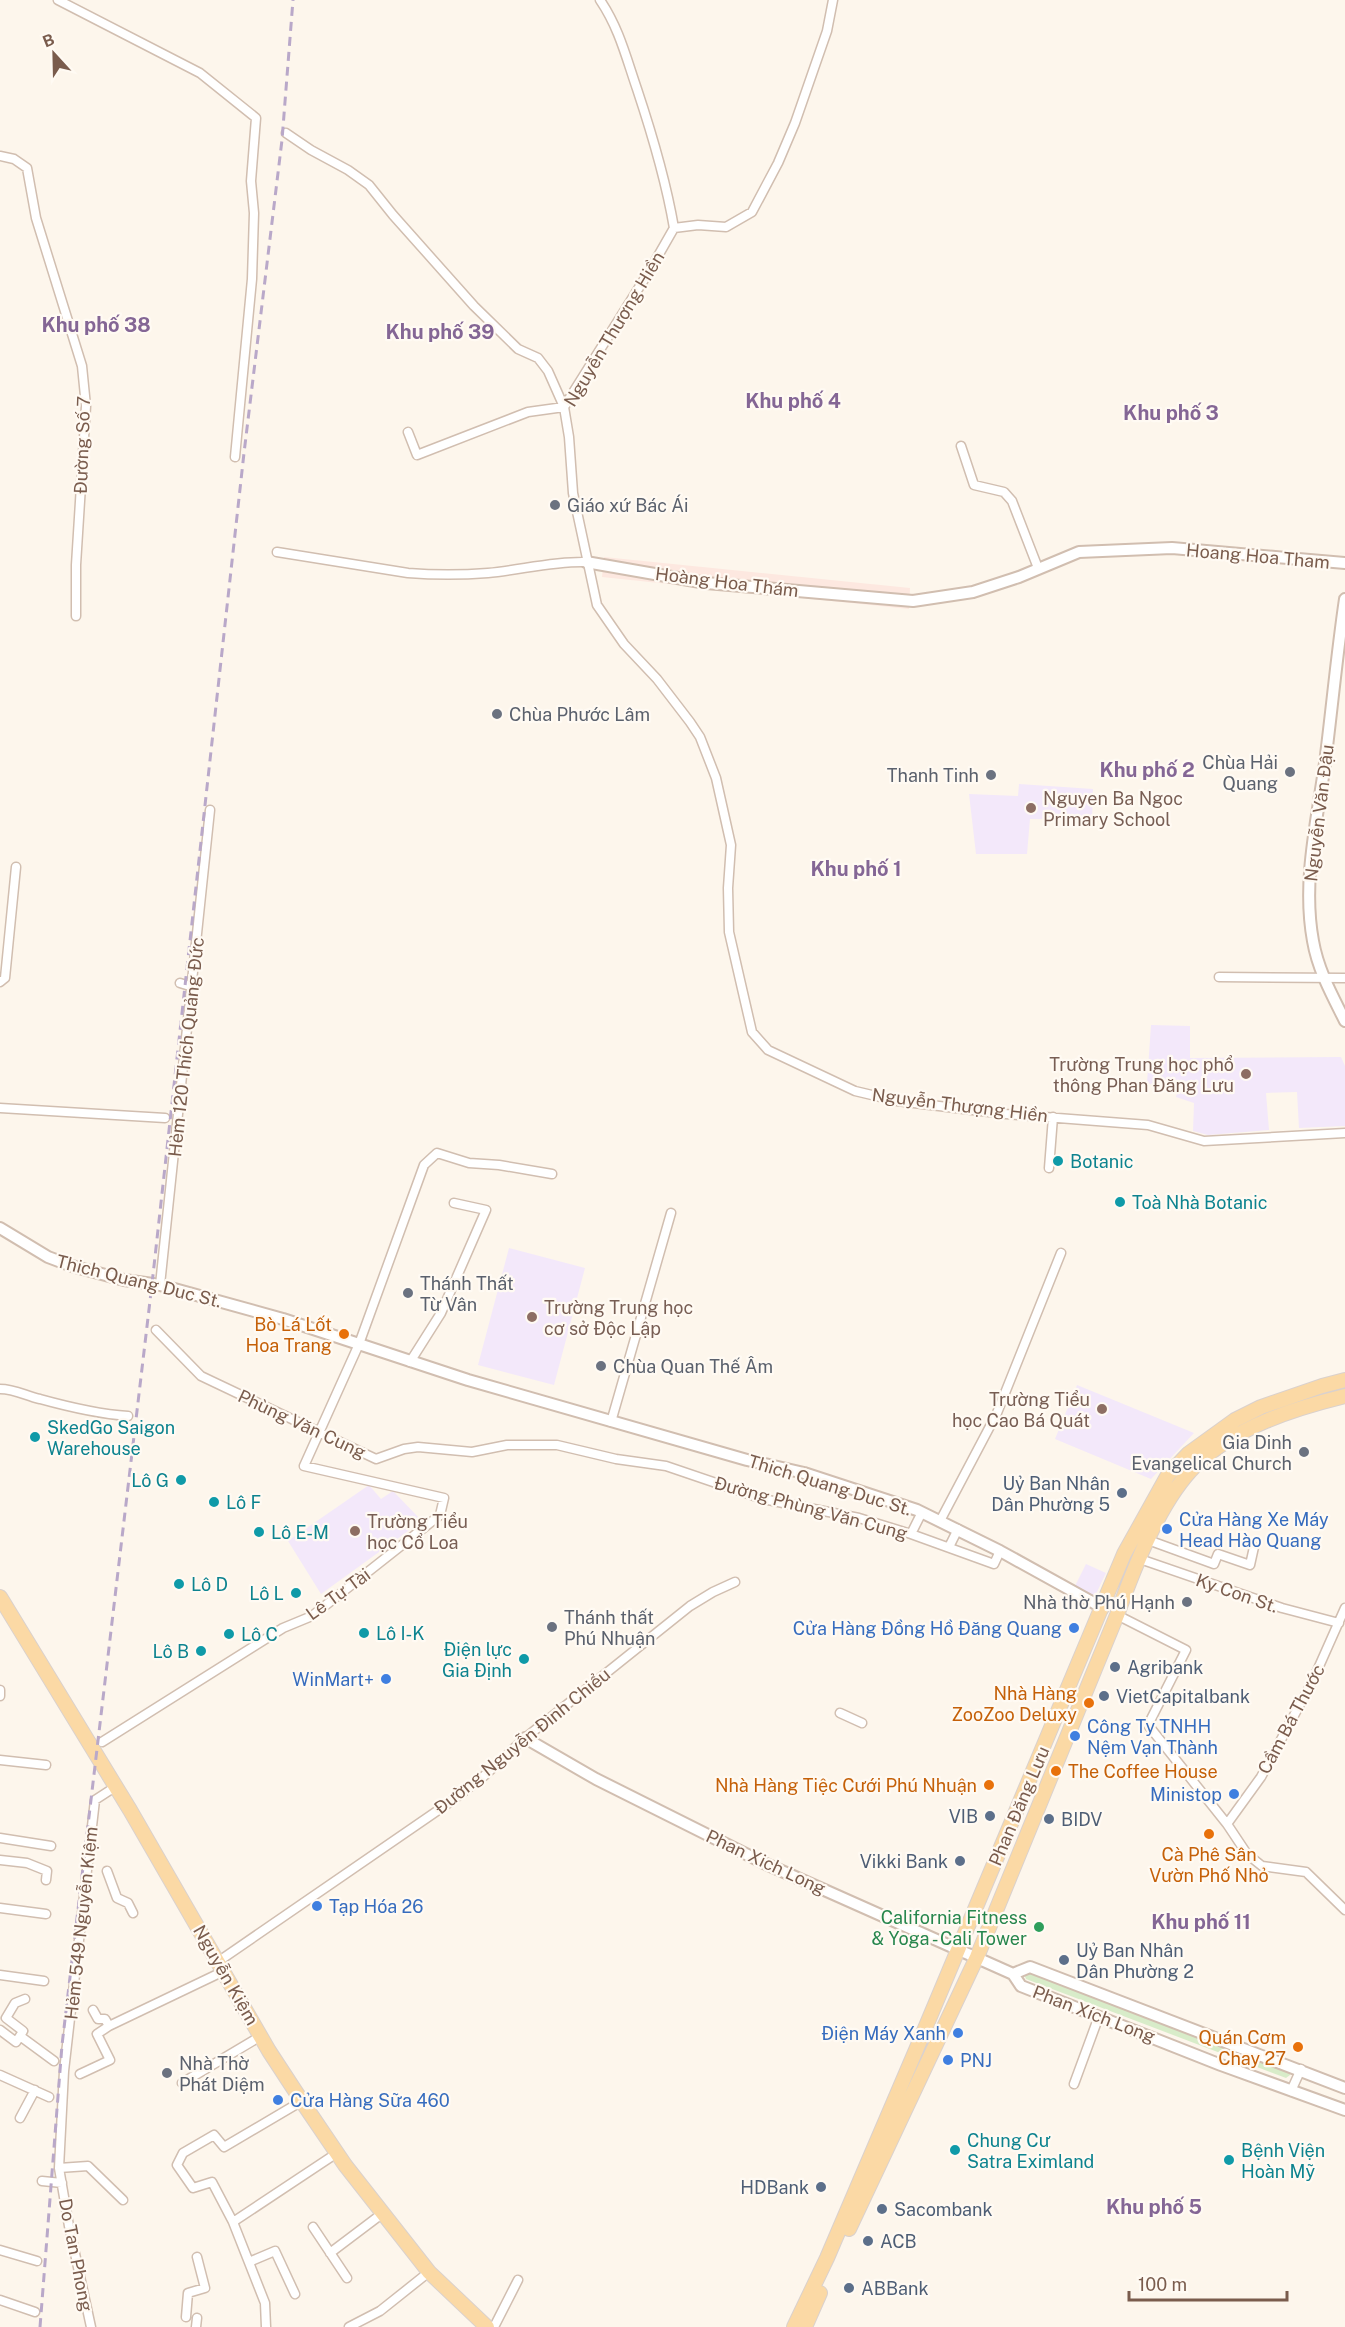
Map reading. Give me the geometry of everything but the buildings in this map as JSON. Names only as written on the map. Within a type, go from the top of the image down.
[{"type":"main road","name":"Phan Đăng Lưu","points":[[794,2327],[827,2258],[1124,1554],[1168,1475],[1188,1454],[1235,1420],[1261,1407],[1345,1380]]},
{"type":"main road","name":"Phan Đăng Lưu","points":[[805,2327],[976,1957],[1117,1615],[1137,1558],[1176,1488],[1196,1466],[1240,1433],[1270,1420],[1345,1396]]},
{"type":"main road","name":"Nguyễn Kiệm","points":[[0,1597],[302,2102],[337,2153],[429,2271],[487,2327]]},
{"type":"main road","points":[[1102,1608],[1117,1615]]},
{"type":"street","points":[[58,0],[200,73],[256,118],[251,180],[254,213],[252,279],[235,457]]},
{"type":"street","points":[[600,0],[614,20],[634,79],[669,201],[674,228],[698,225],[726,227],[752,212],[778,163],[795,123],[826,31],[833,0]]},
{"type":"street","points":[[286,133],[369,185],[474,306],[518,349],[538,358],[548,371],[564,407],[528,412],[417,455],[408,432]]},
{"type":"street","name":"Đường Số 7","points":[[0,156],[14,159],[27,168],[36,218],[82,366],[86,406],[76,565],[76,616]]},
{"type":"street","name":"Nguyễn Thượng Hiền","points":[[674,228],[564,407],[569,436],[573,493],[597,605],[624,644],[657,679],[690,722],[700,737],[716,778],[731,845],[728,888],[729,932],[752,1032],[768,1050],[855,1091],[897,1101],[1148,1125],[1204,1141],[1345,1133]]},
{"type":"street","points":[[961,446],[974,485],[1004,492],[1012,501],[1038,568]]},
{"type":"street","name":"Hoàng Hoa Thám","points":[[277,552],[408,573],[429,574],[487,573],[586,562],[706,583],[914,601],[973,592],[1019,577],[1079,552],[1172,548],[1345,563]]},
{"type":"street","name":"Nguyễn Văn Đậu","points":[[1345,599],[1310,872],[1313,940],[1323,978],[1345,1021]]},
{"type":"street","name":"Hẻm 120 Thích Quảng Đức","points":[[160,1285],[210,810]]},
{"type":"street","points":[[0,982],[5,978],[16,867]]},
{"type":"street","points":[[1218,977],[1345,978]]},
{"type":"street","points":[[180,983],[193,987]]},
{"type":"street","points":[[0,1108],[165,1119]]},
{"type":"street","points":[[1049,1168],[1053,1117]]},
{"type":"street","name":"Lê Tự Tài","points":[[102,1742],[283,1628],[312,1616],[440,1515],[444,1498],[304,1466],[359,1344],[424,1165],[437,1153],[469,1163],[499,1165],[552,1174]]},
{"type":"street","points":[[359,1344],[410,1362],[441,1313],[486,1210],[454,1203]]},
{"type":"street","points":[[611,1422],[671,1213]]},
{"type":"street","name":"Thich Quang Duc St.","points":[[0,1228],[48,1257],[72,1266],[124,1280],[160,1285],[283,1319],[359,1344]]},
{"type":"street","points":[[940,1521],[998,1412],[1061,1253]]},
{"type":"street","name":"Phùng Văn Cung","points":[[156,1330],[201,1376],[376,1459],[404,1449],[418,1447],[472,1452],[507,1445],[557,1444],[576,1449]]},
{"type":"street","name":"Thich Quang Duc St.","points":[[410,1362],[611,1422],[704,1446],[747,1460],[804,1473],[922,1512],[1000,1551],[1102,1608]]},
{"type":"street","points":[[0,1389],[11,1389],[38,1399],[104,1414],[128,1416]]},
{"type":"street","name":"Đường Phùng Văn Cung","points":[[576,1449],[616,1459],[666,1466],[763,1499],[859,1518],[994,1564],[1000,1551]]},
{"type":"street","points":[[911,1534],[922,1512]]},
{"type":"street","points":[[949,1547],[958,1529]]},
{"type":"street","points":[[1148,1540],[1214,1564],[1218,1554],[1250,1565],[1254,1547]]},
{"type":"street","name":"Ky Con St.","points":[[1137,1558],[1282,1608],[1339,1623]]},
{"type":"street","name":"Đường Nguyễn Đình Chiểu","points":[[109,2026],[221,1966],[453,1800],[484,1776],[525,1738],[690,1606],[735,1582]]},
{"type":"street","name":"Cầm Bá Thước","points":[[1227,1824],[1261,1777],[1309,1688],[1345,1608]]},
{"type":"street","points":[[1117,1615],[1186,1650],[1148,1725],[1227,1824],[1247,1854],[1262,1866],[1306,1872],[1345,1910]]},
{"type":"street","points":[[0,1690],[0,1696]]},
{"type":"street","points":[[840,1713],[862,1723]]},
{"type":"street","name":"Phan Xich Long","points":[[525,1738],[593,1778],[766,1864],[1013,1974]]},
{"type":"street","points":[[0,1760],[46,1765]]},
{"type":"street","name":"Hẻm 549 Nguyễn Kiệm","points":[[64,2071],[95,1800],[115,1787]]},
{"type":"street","points":[[0,1838],[51,1846]]},
{"type":"street","points":[[0,1860],[27,1863],[47,1871],[46,1880]]},
{"type":"street","points":[[107,1871],[117,1898],[128,1903],[133,1913]]},
{"type":"street","points":[[0,1908],[46,1914]]},
{"type":"street","name":"Phan Xích Long","points":[[1345,2088],[1301,2069],[1030,1967],[1013,1974],[1021,1986],[1345,2110]]},
{"type":"street","points":[[0,1976],[45,1981]]},
{"type":"street","points":[[0,2030],[16,2042],[23,2031],[6,2018],[15,2003],[25,1999]]},
{"type":"street","points":[[80,2074],[110,2060],[97,2034],[109,2026],[105,2019],[98,2019],[93,2010]]},
{"type":"street","points":[[1074,2084],[1099,2016]]},
{"type":"street","points":[[20,2036],[54,2061]]},
{"type":"street","points":[[182,2083],[261,2036]]},
{"type":"street","points":[[1291,2091],[1301,2069]]},
{"type":"street","name":"Do Tan Phong","points":[[64,2071],[59,2168],[91,2327]]},
{"type":"street","points":[[0,2075],[49,2097]]},
{"type":"street","points":[[20,2118],[35,2091]]},
{"type":"street","points":[[266,2327],[265,2303],[233,2222],[212,2182],[193,2188],[177,2165],[183,2153],[214,2135],[224,2147],[302,2102]]},
{"type":"street","points":[[233,2222],[337,2153]]},
{"type":"street","points":[[59,2168],[88,2166],[123,2200]]},
{"type":"street","name":"Do Tan Phong","points":[[42,2181],[62,2183]]},
{"type":"street","points":[[330,2253],[383,2213]]},
{"type":"street","points":[[313,2227],[347,2278]]},
{"type":"street","points":[[0,2250],[37,2262]]},
{"type":"street","points":[[249,2262],[275,2251],[295,2294]]},
{"type":"street","points":[[186,2317],[188,2292],[205,2288],[197,2257]]},
{"type":"street","points":[[349,2327],[380,2311],[429,2271]]},
{"type":"street","points":[[494,2327],[518,2280]]},
{"type":"street","points":[[0,2300],[35,2312]]},
{"type":"shaded area","points":[[604,557],[910,588],[909,609],[602,577]]},
{"type":"shaded area","name":"Nguyen Ba Ngoc Primary School","points":[[1019,784],[1093,789],[1092,820],[1030,819],[1027,854],[976,854],[969,794],[1018,796]]},
{"type":"shaded area","name":"Trường Trung học phổ thông Phan Đăng Lưu","points":[[1151,1025],[1190,1026],[1190,1058],[1341,1057],[1345,1066],[1345,1126],[1299,1128],[1297,1092],[1266,1093],[1269,1130],[1208,1135],[1193,1131],[1194,1103],[1176,1097],[1177,1093],[1147,1083]]},
{"type":"shaded area","name":"Trường Trung học cơ sở Độc Lập","points":[[509,1248],[585,1268],[554,1385],[478,1365]]},
{"type":"shaded area","name":"Trường Tiểu học Cao Bá Quát","points":[[1077,1385],[1194,1433],[1151,1479],[1055,1439]]},
{"type":"shaded area","name":"Trường Tiểu học Cổ Loa","points":[[369,1485],[381,1499],[393,1491],[422,1521],[321,1594],[288,1541]]},
{"type":"shaded area","points":[[1086,1564],[1106,1573],[1095,1596],[1075,1586]]},
{"type":"green space","points":[[1027,1971],[1290,2072],[1290,2075],[1286,2078],[1026,1979],[1024,1974]]},
{"type":"railway","points":[[40,2327],[62,2045],[152,1284],[244,453],[282,140],[293,0]]},
{"type":"place","name":"Giáo xứ Bác Ái","points":[[555,505]]},
{"type":"place","name":"Chùa Phước Lâm","points":[[497,714]]},
{"type":"place","name":"Chùa Hải Quang","points":[[1290,772]]},
{"type":"place","name":"Thanh Tinh","points":[[991,775]]},
{"type":"place","name":"Nguyen Ba Ngoc Primary School","points":[[1031,808]]},
{"type":"place","name":"Trường Trung học phổ thông Phan Đăng Lưu","points":[[1246,1074]]},
{"type":"place","name":"Botanic","points":[[1058,1161]]},
{"type":"place","name":"Toà Nhà Botanic","points":[[1120,1202]]},
{"type":"place","name":"Thánh Thất Từ Vân","points":[[408,1293]]},
{"type":"place","name":"Trường Trung học cơ sở Độc Lập","points":[[532,1317]]},
{"type":"place","name":"Bò Lá Lốt Hoa Trang","points":[[344,1334]]},
{"type":"place","name":"Chùa Quan Thế Âm","points":[[601,1366]]},
{"type":"place","name":"Trường Tiểu học Cao Bá Quát","points":[[1102,1409]]},
{"type":"place","name":"SkedGo Saigon Warehouse","points":[[35,1437]]},
{"type":"place","name":"Gia Dinh Evangelical Church","points":[[1304,1452]]},
{"type":"place","name":"Lô G","points":[[181,1480]]},
{"type":"place","name":"Uỷ Ban Nhân Dân Phường 5","points":[[1122,1493]]},
{"type":"place","name":"Lô F","points":[[214,1502]]},
{"type":"place","name":"Cửa Hàng Xe Máy Head Hào Quang","points":[[1167,1529]]},
{"type":"place","name":"Trường Tiểu học Cổ Loa","points":[[355,1531]]},
{"type":"place","name":"Lô E-M","points":[[259,1532]]},
{"type":"place","name":"Lô D","points":[[179,1584]]},
{"type":"place","name":"Lô L","points":[[296,1593]]},
{"type":"place","name":"Nhà thờ Phú Hạnh","points":[[1187,1602]]},
{"type":"place","name":"Thánh thất Phú Nhuận","points":[[552,1627]]},
{"type":"place","name":"Cửa Hàng Đồng Hồ Đăng Quang","points":[[1074,1628]]},
{"type":"place","name":"Lô I-K","points":[[364,1633]]},
{"type":"place","name":"Lô C","points":[[229,1634]]},
{"type":"place","name":"Lô B","points":[[201,1651]]},
{"type":"place","name":"Điện lực Gia Định","points":[[524,1659]]},
{"type":"place","name":"Agribank","points":[[1115,1667]]},
{"type":"place","name":"WinMart+","points":[[386,1679]]},
{"type":"place","name":"VietCapitalbank","points":[[1104,1696]]},
{"type":"place","name":"Nhà Hàng ZooZoo Deluxy","points":[[1089,1703]]},
{"type":"place","name":"Công Ty TNHH Nệm Vạn Thành","points":[[1075,1736]]},
{"type":"place","name":"The Coffee House","points":[[1056,1771]]},
{"type":"place","name":"Nhà Hàng Tiệc Cưới Phú Nhuận","points":[[989,1785]]},
{"type":"place","name":"Ministop","points":[[1234,1794]]},
{"type":"place","name":"VIB","points":[[990,1816]]},
{"type":"place","name":"BIDV","points":[[1049,1819]]},
{"type":"place","name":"Cà Phê Sân Vườn Phố Nhỏ","points":[[1209,1834]]},
{"type":"place","name":"Vikki Bank","points":[[960,1861]]},
{"type":"place","name":"Tạp Hóa 26","points":[[317,1906]]},
{"type":"place","name":"California Fitness & Yoga - Cali Tower","points":[[1039,1927]]},
{"type":"place","name":"Uỷ Ban Nhân Dân Phường 2","points":[[1064,1960]]},
{"type":"place","name":"Điện Máy Xanh","points":[[958,2033]]},
{"type":"place","name":"Quán Cơm Chay 27","points":[[1298,2047]]},
{"type":"place","name":"PNJ","points":[[948,2060]]},
{"type":"place","name":"Nhà Thờ Phát Diệm","points":[[167,2073]]},
{"type":"place","name":"Cửa Hàng Sữa 460","points":[[278,2100]]},
{"type":"place","name":"Chung Cư Satra Eximland","points":[[955,2150]]},
{"type":"place","name":"Bệnh Viện Hoàn Mỹ","points":[[1229,2160]]},
{"type":"place","name":"HDBank","points":[[821,2187]]},
{"type":"place","name":"Sacombank","points":[[882,2209]]},
{"type":"place","name":"ACB","points":[[868,2241]]},
{"type":"place","name":"ABBank","points":[[849,2288]]},
{"type":"district","name":"Khu phố 38","points":[[96,325]]},
{"type":"district","name":"Khu phố 39","points":[[440,332]]},
{"type":"district","name":"Khu phố 4","points":[[793,401]]},
{"type":"district","name":"Khu phố 3","points":[[1171,413]]},
{"type":"district","name":"Khu phố 2","points":[[1147,770]]},
{"type":"district","name":"Khu phố 1","points":[[856,869]]},
{"type":"district","name":"Khu phố 11","points":[[1201,1922]]},
{"type":"district","name":"Khu phố 5","points":[[1154,2207]]}]
